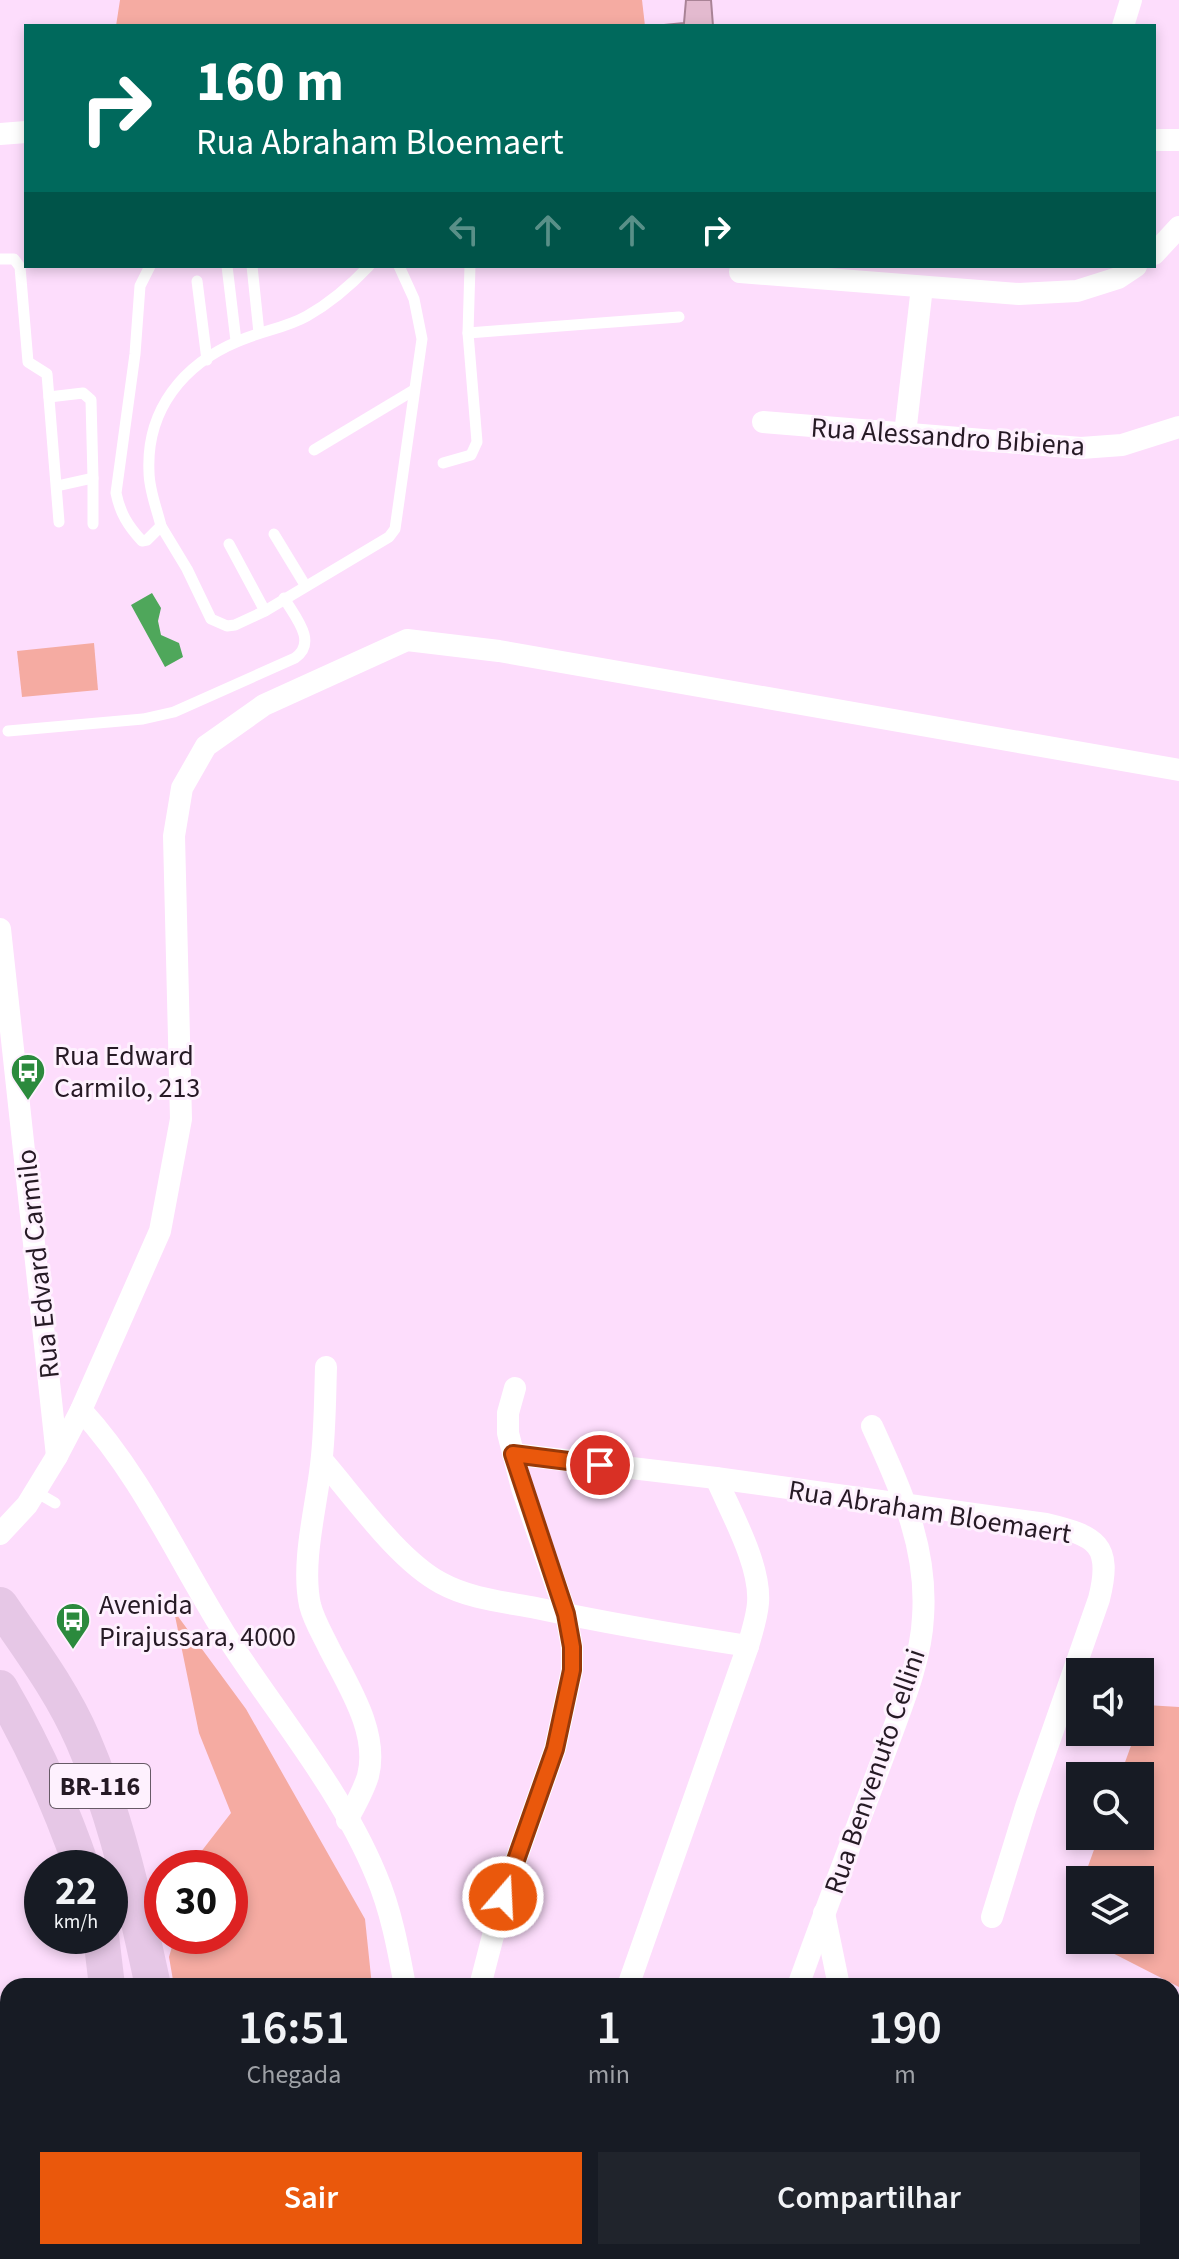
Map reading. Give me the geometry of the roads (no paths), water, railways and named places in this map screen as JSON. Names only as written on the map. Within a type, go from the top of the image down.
[{"type":"main road","name":"BR-116","points":[[0,1605],[51,1679],[83,1739],[128,1869],[151,1978]]},
{"type":"main road","name":"BR-116","points":[[0,1688],[40,1758],[76,1850]]},
{"type":"main road","points":[[103,1954],[106,1978]]},
{"type":"street","points":[[1124,24],[1131,0]]},
{"type":"street","points":[[0,134],[24,132]]},
{"type":"street","points":[[1156,140],[1179,140]]},
{"type":"street","points":[[1156,252],[1179,227]]},
{"type":"street","points":[[740,272],[1019,294],[1077,291],[1118,278],[1133,268]]},
{"type":"street","points":[[905,434],[922,287]]},
{"type":"street","name":"Rua Alessandro Bibiena","points":[[763,422],[1081,448],[1122,445],[1179,427]]},
{"type":"street","points":[[0,1534],[45,1498],[57,1456],[81,1410],[160,1231],[181,1119],[174,836],[182,788],[206,746],[264,705],[407,640],[515,653],[1179,770]]},
{"type":"street","name":"Rua Edvard Carmilo","points":[[0,929],[8,1058],[57,1456]]},
{"type":"street","points":[[326,1367],[322,1460],[307,1575],[310,1605],[359,1707],[368,1734],[370,1761],[360,1796],[347,1820]]},
{"type":"street","points":[[482,1978],[503,1897],[555,1749],[572,1670],[572,1647],[566,1614],[508,1433],[508,1413],[515,1388]]},
{"type":"street","points":[[81,1410],[113,1448],[226,1634],[273,1701],[347,1820],[375,1874],[391,1920],[403,1978]]},
{"type":"street","name":"Rua Benvenuto Cellini","points":[[801,1978],[886,1748],[917,1655],[923,1618],[917,1540],[907,1504],[872,1426]]},
{"type":"street","name":"Rua Abraham Bloemaert","points":[[513,1454],[716,1478],[1046,1524],[1092,1539],[1105,1569],[1099,1599],[1026,1807],[992,1917]]},
{"type":"street","points":[[322,1460],[385,1533],[418,1567],[440,1583],[464,1593],[566,1614],[748,1646]]},
{"type":"street","points":[[631,1978],[748,1646],[758,1603],[757,1581],[748,1553],[716,1478]]},
{"type":"street","points":[[824,1912],[837,1978]]},
{"type":"lane","points":[[0,259],[14,259],[20,267],[28,362],[46,372],[59,522]]},
{"type":"lane","points":[[149,268],[140,286],[135,354],[116,493],[123,517],[140,540],[147,540],[161,526]]},
{"type":"lane","points":[[227,268],[236,341]]},
{"type":"lane","points":[[252,268],[259,333]]},
{"type":"lane","points":[[367,268],[353,283],[307,317],[236,341],[184,375],[171,390],[154,429],[149,474],[161,526],[187,569],[211,619],[227,626],[265,611],[389,537],[395,529],[422,339],[422,326],[414,299],[400,268]]},
{"type":"lane","points":[[443,463],[471,455],[477,446],[468,333],[470,268]]},
{"type":"lane","points":[[197,281],[207,360]]},
{"type":"lane","points":[[468,333],[679,317]]},
{"type":"lane","points":[[314,450],[414,390]]},
{"type":"lane","points":[[49,397],[83,393],[90,397],[93,524]]},
{"type":"lane","points":[[57,486],[93,478]]},
{"type":"lane","points":[[274,534],[305,585]]},
{"type":"lane","points":[[229,544],[265,611]]},
{"type":"lane","points":[[8,731],[143,719],[174,712],[295,658],[304,649],[306,636],[284,598]]},
{"type":"place","name":"Rua Edward Carmilo, 213","points":[[28,1102]]},
{"type":"place","name":"Avenida Pirajussara, 4000","points":[[73,1651]]}]
